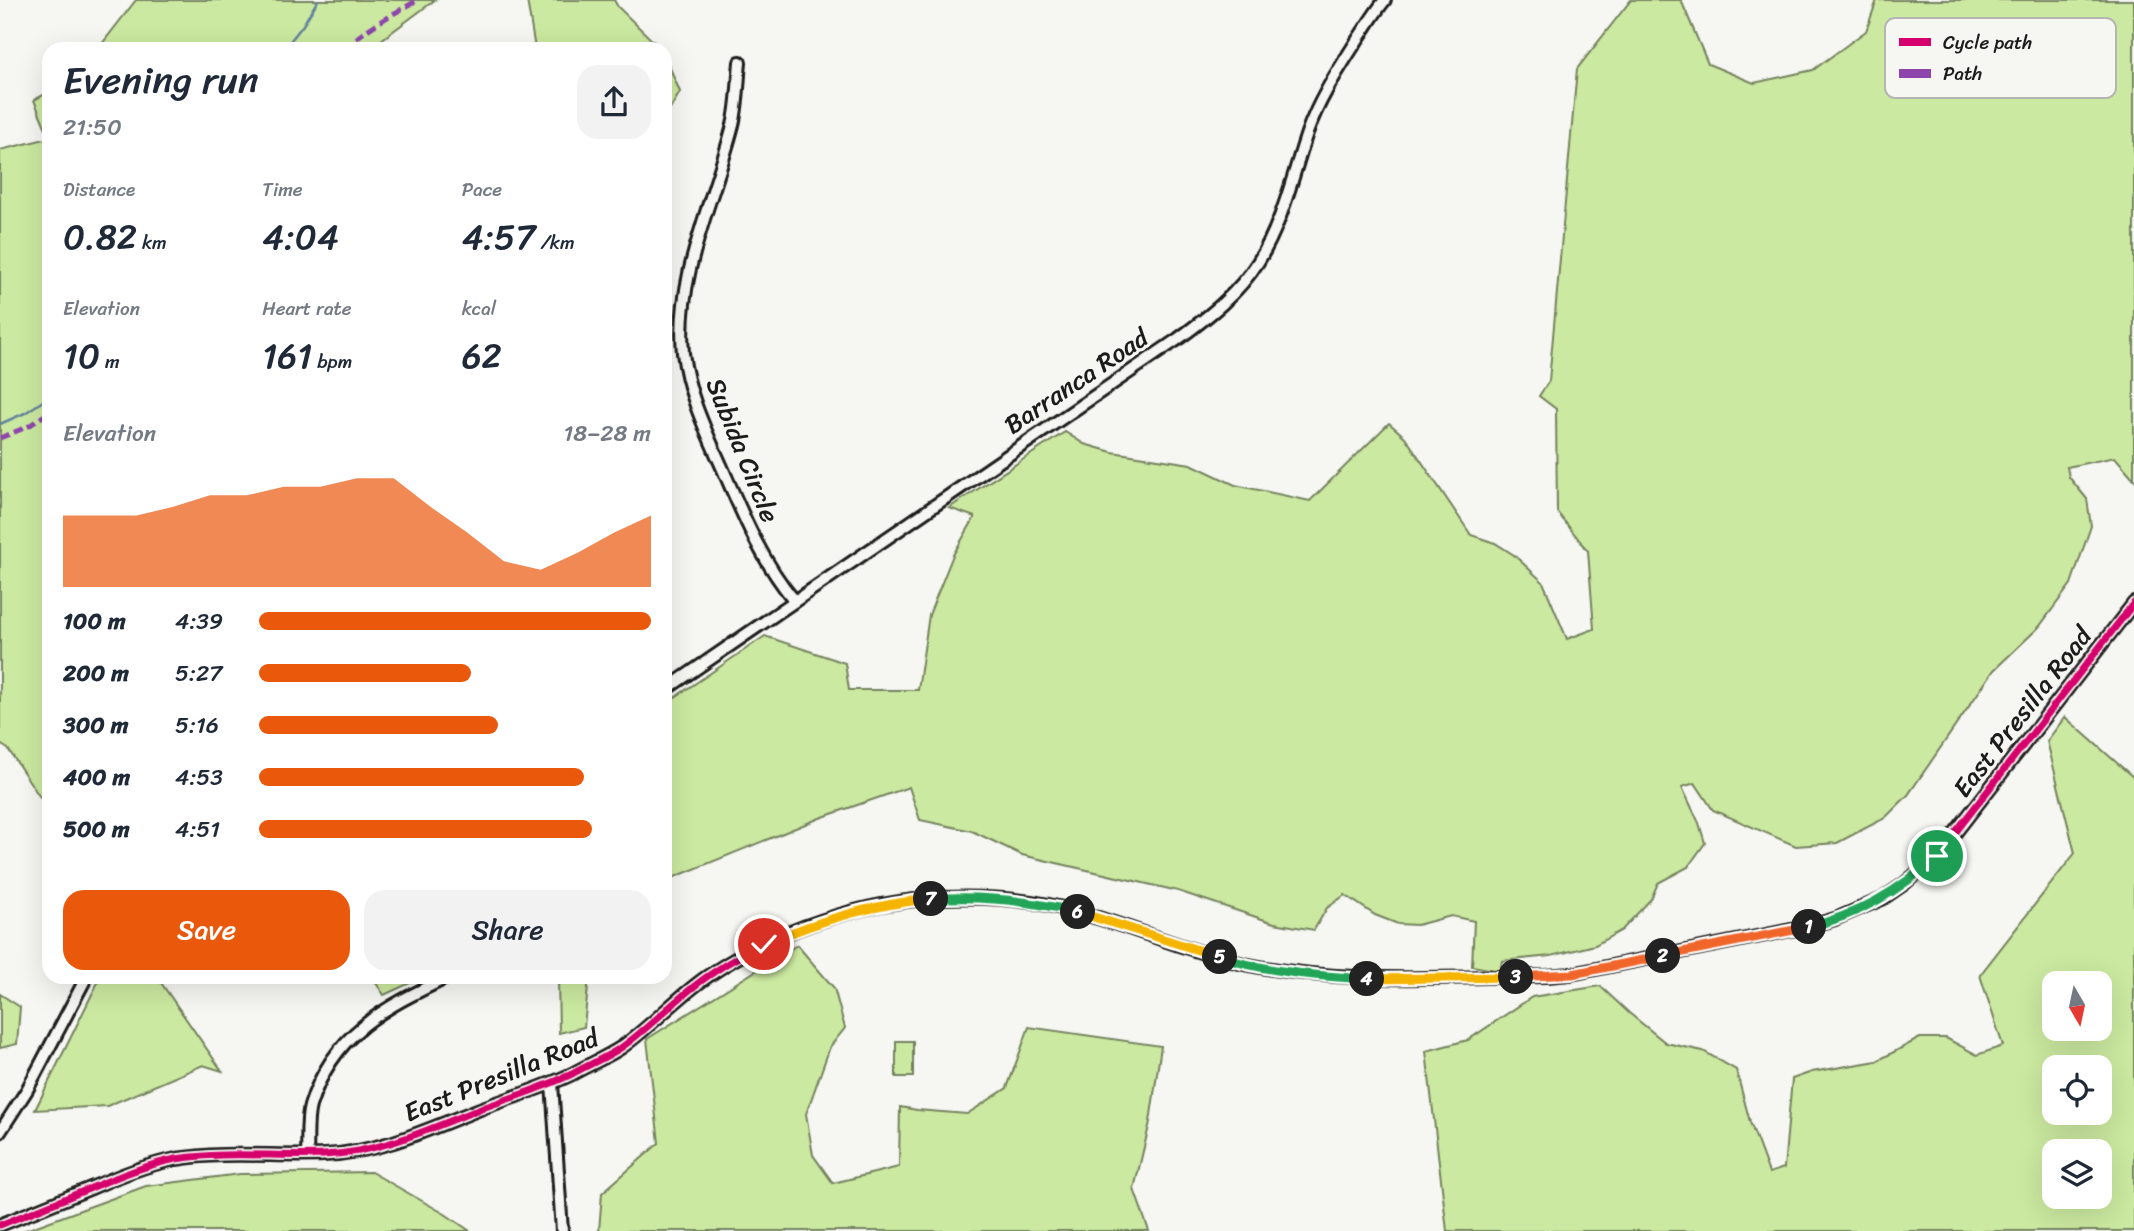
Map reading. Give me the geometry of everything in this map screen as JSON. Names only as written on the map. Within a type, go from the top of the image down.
[{"type":"street","name":"Barranca Road","points":[[672,685],[1178,339],[1224,303],[1257,264],[1268,244],[1284,208],[1320,102],[1379,2]]},
{"type":"street","name":"Subida Circle","points":[[740,62],[732,126],[691,260],[686,285],[683,352],[698,414],[745,520],[773,571],[794,600]]},
{"type":"street","name":"East Presilla Road","points":[[0,1225],[145,1166],[180,1158],[227,1154],[307,1155],[354,1152],[383,1146],[552,1083],[622,1047],[709,975],[764,944],[798,929],[862,909],[941,898],[984,898],[1050,905],[1085,913],[1239,963],[1299,974],[1367,979],[1572,974],[1811,926],[1859,910],[1882,899],[1937,856],[2134,603]]},
{"type":"street","points":[[0,1132],[27,1090],[83,984]]},
{"type":"street","points":[[307,1155],[309,1108],[326,1069],[337,1052],[382,1011],[434,984]]},
{"type":"street","points":[[552,1083],[562,1231]]},
{"type":"green space","points":[[136,0],[435,0],[378,42],[103,42]]},
{"type":"green space","points":[[527,0],[614,0],[654,42],[534,42]]},
{"type":"green space","points":[[1631,0],[1681,0],[1708,64],[1754,83],[1813,70],[1866,31],[1877,0],[2134,0],[2134,479],[2115,457],[2067,467],[2069,477],[2087,499],[2091,526],[2071,584],[2039,627],[1994,670],[1908,795],[1885,818],[1837,843],[1796,846],[1713,810],[1695,783],[1682,787],[1705,843],[1688,867],[1658,883],[1651,899],[1622,930],[1595,945],[1551,956],[1502,961],[1500,971],[1472,966],[1474,921],[1451,916],[1417,925],[1398,924],[1375,915],[1345,895],[1327,908],[1314,930],[1274,923],[1178,891],[1022,855],[972,831],[920,820],[909,787],[820,818],[672,878],[672,699],[765,636],[845,663],[849,690],[918,690],[929,615],[953,555],[975,517],[949,508],[1065,432],[1084,444],[1112,452],[1191,464],[1235,485],[1310,501],[1389,423],[1405,437],[1471,535],[1495,543],[1514,555],[1543,582],[1567,639],[1594,629],[1588,551],[1557,512],[1556,409],[1539,396],[1549,381],[1577,69]]},
{"type":"green space","points":[[672,73],[680,92],[672,106]]},
{"type":"green space","points":[[42,96],[42,119],[34,100]]},
{"type":"green space","points":[[42,140],[42,800],[8,749],[0,744],[0,150]]},
{"type":"green space","points":[[2065,717],[2134,778],[2134,1231],[1447,1231],[1426,1051],[1468,1040],[1532,997],[1600,986],[1666,1043],[1703,1051],[1736,1070],[1750,1122],[1769,1173],[1784,1168],[1792,1079],[1812,1072],[1877,1061],[1920,1038],[1946,1038],[1977,1055],[2003,1046],[1980,975],[2075,853],[2047,741]]},
{"type":"green space","points":[[797,945],[834,988],[845,1028],[830,1047],[806,1114],[813,1155],[833,1183],[899,1167],[900,1107],[967,1114],[1007,1088],[1029,1027],[1161,1046],[1150,1122],[1134,1189],[1149,1231],[599,1231],[602,1193],[659,1143],[647,1039]]},
{"type":"green space","points":[[97,984],[162,984],[222,1071],[203,1065],[107,1106],[35,1110]]},
{"type":"green space","points":[[377,984],[408,984],[384,995]]},
{"type":"green space","points":[[558,984],[588,984],[584,1027],[559,1033]]},
{"type":"green space","points":[[0,994],[20,1007],[17,1044],[0,1048]]},
{"type":"green space","points":[[896,1041],[913,1041],[913,1077],[896,1077]]},
{"type":"green space","points":[[371,1172],[470,1231],[23,1231],[146,1186],[240,1174]]},
{"type":"waterway","points":[[290,42],[318,0]]},
{"type":"waterway","points":[[0,424],[42,402]]},
{"type":"marked path","points":[[352,42],[370,28],[418,0]]},
{"type":"marked path","points":[[0,438],[29,426],[42,417]]},
{"type":"cycle path","points":[[0,1225],[122,1175],[176,1159],[213,1155],[344,1153],[384,1145],[423,1132],[550,1084],[610,1054],[622,1047],[699,982],[764,944],[792,931],[852,912],[912,900],[960,898],[1034,903],[1088,915],[1244,964],[1282,971],[1357,977],[1571,974],[1811,926],[1882,899],[1937,856],[2134,603]]},
{"type":"route","points":[[764,944],[798,929],[862,909],[941,898],[984,898],[1050,905],[1085,913],[1239,963],[1299,974],[1367,979],[1547,976],[1606,968],[1835,919],[1882,899],[1937,856]]}]
